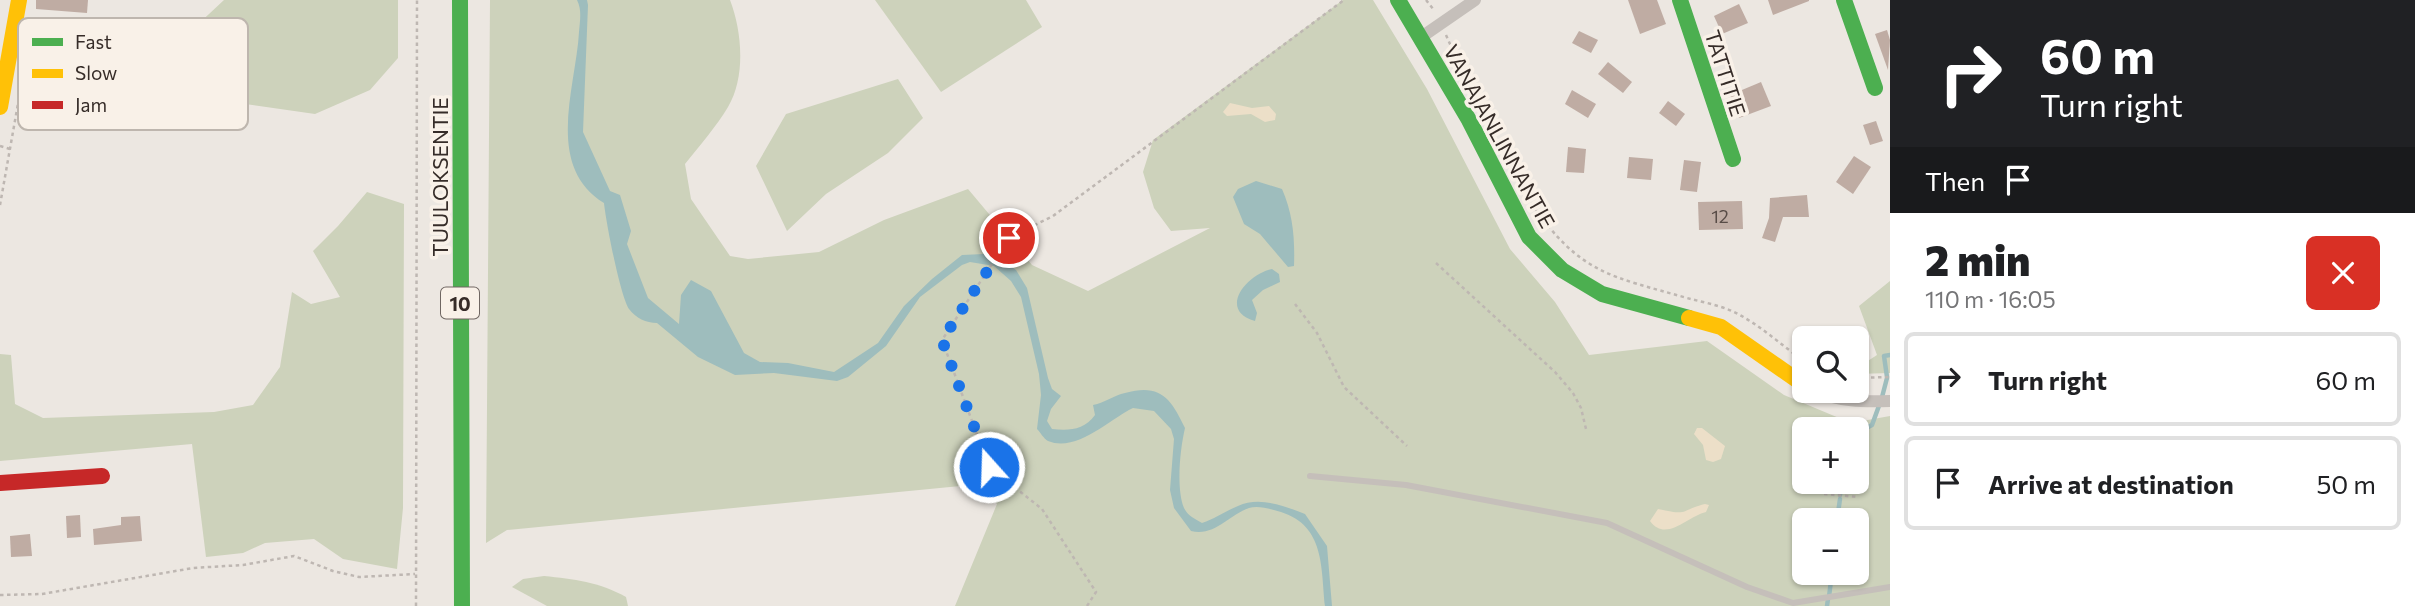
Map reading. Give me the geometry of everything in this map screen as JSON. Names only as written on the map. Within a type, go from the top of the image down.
[{"type":"main road","points":[[0,107],[19,0]]},
{"type":"main road","name":"TUULOKSENTIE","points":[[460,0],[462,606]]},
{"type":"main road","name":"VANAJANLINNANTIE","points":[[1398,0],[1469,120],[1529,237],[1562,271],[1602,294],[1721,327],[1792,377]]},
{"type":"main road","name":"TATTITIE","points":[[1680,0],[1733,159]]},
{"type":"main road","points":[[1844,0],[1875,88]]},
{"type":"main road","points":[[0,483],[102,476]]},
{"type":"street","points":[[1420,38],[1475,0]]},
{"type":"street","points":[[1869,402],[1890,401]]},
{"type":"lane","points":[[1310,476],[1406,485],[1607,523],[1793,605],[1890,587]]},
{"type":"path","points":[[416,606],[417,0]]},
{"type":"path","points":[[1087,606],[1096,592],[1042,509],[989,467],[942,340],[1009,238],[1053,216],[1344,0]]},
{"type":"path","points":[[0,146],[10,149]]},
{"type":"path","points":[[1526,195],[1567,248],[1594,268],[1616,279],[1733,312],[1792,352]]},
{"type":"path","points":[[1436,263],[1555,372],[1573,393],[1581,408],[1586,429]]},
{"type":"path","points":[[1294,304],[1317,333],[1344,387],[1407,446]]},
{"type":"path","points":[[1869,378],[1890,377]]},
{"type":"path","points":[[1824,494],[1858,497]]},
{"type":"path","points":[[0,595],[42,594],[193,568],[243,565],[294,555],[333,571],[359,577],[415,574]]},
{"type":"green space","points":[[224,0],[398,0],[398,58],[370,90],[315,114],[248,104],[248,18],[205,18]]},
{"type":"green space","points":[[490,0],[730,0],[739,40],[738,82],[728,107],[685,164],[691,199],[730,256],[748,259],[819,252],[884,220],[968,189],[1032,265],[1088,291],[1210,228],[1171,231],[1154,208],[1143,172],[1153,140],[1343,0],[1373,0],[1427,89],[1510,249],[1555,302],[1589,355],[1707,341],[1792,398],[1792,403],[1803,403],[1837,417],[1792,417],[1792,494],[1869,494],[1869,420],[1890,416],[1890,606],[955,606],[997,504],[981,484],[507,530],[486,543]]},
{"type":"green space","points":[[875,0],[1026,0],[1042,27],[941,92]]},
{"type":"green space","points":[[898,79],[923,118],[888,153],[826,194],[787,231],[756,166],[786,114]]},
{"type":"green space","points":[[367,192],[404,204],[403,508],[397,569],[343,559],[314,539],[265,543],[243,553],[206,557],[192,444],[0,461],[0,354],[11,355],[15,404],[43,418],[214,412],[253,405],[280,367],[292,292],[311,304],[340,297],[313,251]]},
{"type":"green space","points":[[1890,281],[1890,373],[1869,374],[1869,360],[1877,355],[1869,326],[1866,326],[1859,306]]},
{"type":"green space","points":[[544,576],[576,580],[606,588],[626,597],[628,606],[547,606],[512,587],[523,579]]},
{"type":"sand","points":[[1230,103],[1252,108],[1269,106],[1276,114],[1275,120],[1265,122],[1251,114],[1227,116],[1223,112]]},
{"type":"sand","points":[[1697,428],[1702,428],[1725,446],[1721,459],[1713,462],[1706,460],[1703,445],[1694,434]]},
{"type":"sand","points":[[1709,505],[1706,512],[1670,529],[1656,527],[1650,521],[1658,509],[1683,512]]},
{"type":"water","points":[[577,0],[587,0],[588,5],[583,132],[610,191],[620,195],[631,231],[627,244],[648,298],[679,324],[681,295],[691,280],[711,291],[744,353],[760,362],[788,363],[834,372],[878,343],[904,306],[962,255],[984,254],[1002,260],[1016,270],[1027,288],[1048,378],[1052,389],[1061,396],[1051,409],[1047,421],[1052,429],[1081,427],[1095,415],[1093,405],[1121,394],[1148,390],[1163,396],[1175,409],[1185,428],[1179,480],[1184,508],[1188,513],[1202,523],[1246,503],[1263,502],[1305,514],[1327,546],[1332,606],[1325,606],[1321,563],[1313,538],[1306,527],[1295,518],[1281,512],[1253,507],[1207,531],[1191,531],[1174,508],[1170,490],[1174,439],[1171,429],[1154,411],[1133,408],[1093,433],[1070,442],[1059,443],[1045,439],[1037,429],[1041,395],[1039,374],[1021,297],[1011,281],[994,266],[970,262],[962,265],[920,297],[886,346],[848,377],[837,381],[774,373],[735,375],[698,357],[657,323],[645,321],[635,315],[625,301],[604,203],[586,187],[574,168],[569,147],[568,124],[580,19]]},
{"type":"water","points":[[1256,181],[1282,189],[1292,226],[1294,266],[1288,267],[1260,234],[1244,224],[1233,197],[1238,189]]},
{"type":"water","points":[[1272,269],[1279,274],[1280,282],[1263,290],[1252,300],[1257,313],[1255,321],[1244,316],[1238,309],[1240,293],[1253,278]]},
{"type":"building","points":[[36,0],[88,0],[87,13],[36,9]]},
{"type":"building","points":[[1628,0],[1657,0],[1666,24],[1640,34]]},
{"type":"building","points":[[1768,0],[1809,0],[1809,1],[1773,15]]},
{"type":"building","points":[[1739,4],[1748,23],[1722,34],[1714,16]]},
{"type":"building","points":[[1887,30],[1890,40],[1888,70],[1875,34]]},
{"type":"building","points":[[1579,31],[1598,40],[1591,53],[1572,43]]},
{"type":"building","points":[[1608,62],[1632,82],[1623,93],[1598,74]]},
{"type":"building","points":[[1761,82],[1771,106],[1739,118],[1730,95]]},
{"type":"building","points":[[1572,90],[1596,104],[1588,118],[1565,104]]},
{"type":"building","points":[[1668,101],[1685,114],[1676,126],[1659,113]]},
{"type":"building","points":[[1876,121],[1883,141],[1870,145],[1863,125]]},
{"type":"building","points":[[1568,147],[1586,149],[1584,173],[1566,172]]},
{"type":"building","points":[[1854,156],[1871,167],[1853,194],[1836,182]]},
{"type":"building","points":[[1629,157],[1653,159],[1651,180],[1627,178]]},
{"type":"building","points":[[1684,160],[1701,162],[1697,192],[1680,190]]},
{"type":"building","points":[[1807,195],[1809,217],[1783,217],[1775,242],[1762,238],[1769,218],[1770,198]]},
{"type":"building","points":[[1742,201],[1743,229],[1699,230],[1698,202]]},
{"type":"building","points":[[80,515],[81,537],[67,538],[66,516]]},
{"type":"building","points":[[140,516],[142,541],[94,545],[93,529],[121,525],[121,517]]},
{"type":"building","points":[[30,534],[32,556],[11,557],[10,536]]},
{"type":"waterway","points":[[1887,377],[1884,356],[1890,355]]},
{"type":"waterway","points":[[1881,401],[1887,378]]},
{"type":"waterway","points":[[1869,427],[1880,403]]},
{"type":"waterway","points":[[1839,508],[1840,499]]},
{"type":"waterway","points":[[1829,597],[1830,585]]},
{"type":"waterway","points":[[1827,606],[1828,599]]},
{"type":"traffic: fast","points":[[460,0],[462,606]]},
{"type":"traffic: fast","points":[[1398,0],[1469,120],[1529,237],[1562,270],[1602,294],[1689,318]]},
{"type":"traffic: fast","points":[[1680,0],[1733,159]]},
{"type":"traffic: fast","points":[[1844,0],[1875,88]]},
{"type":"traffic: slow","points":[[0,107],[19,0]]},
{"type":"traffic: slow","points":[[1689,318],[1721,327],[1792,377]]},
{"type":"traffic: jam","points":[[0,483],[102,476]]},
{"type":"route","points":[[989,467],[942,340],[1009,238]]}]
